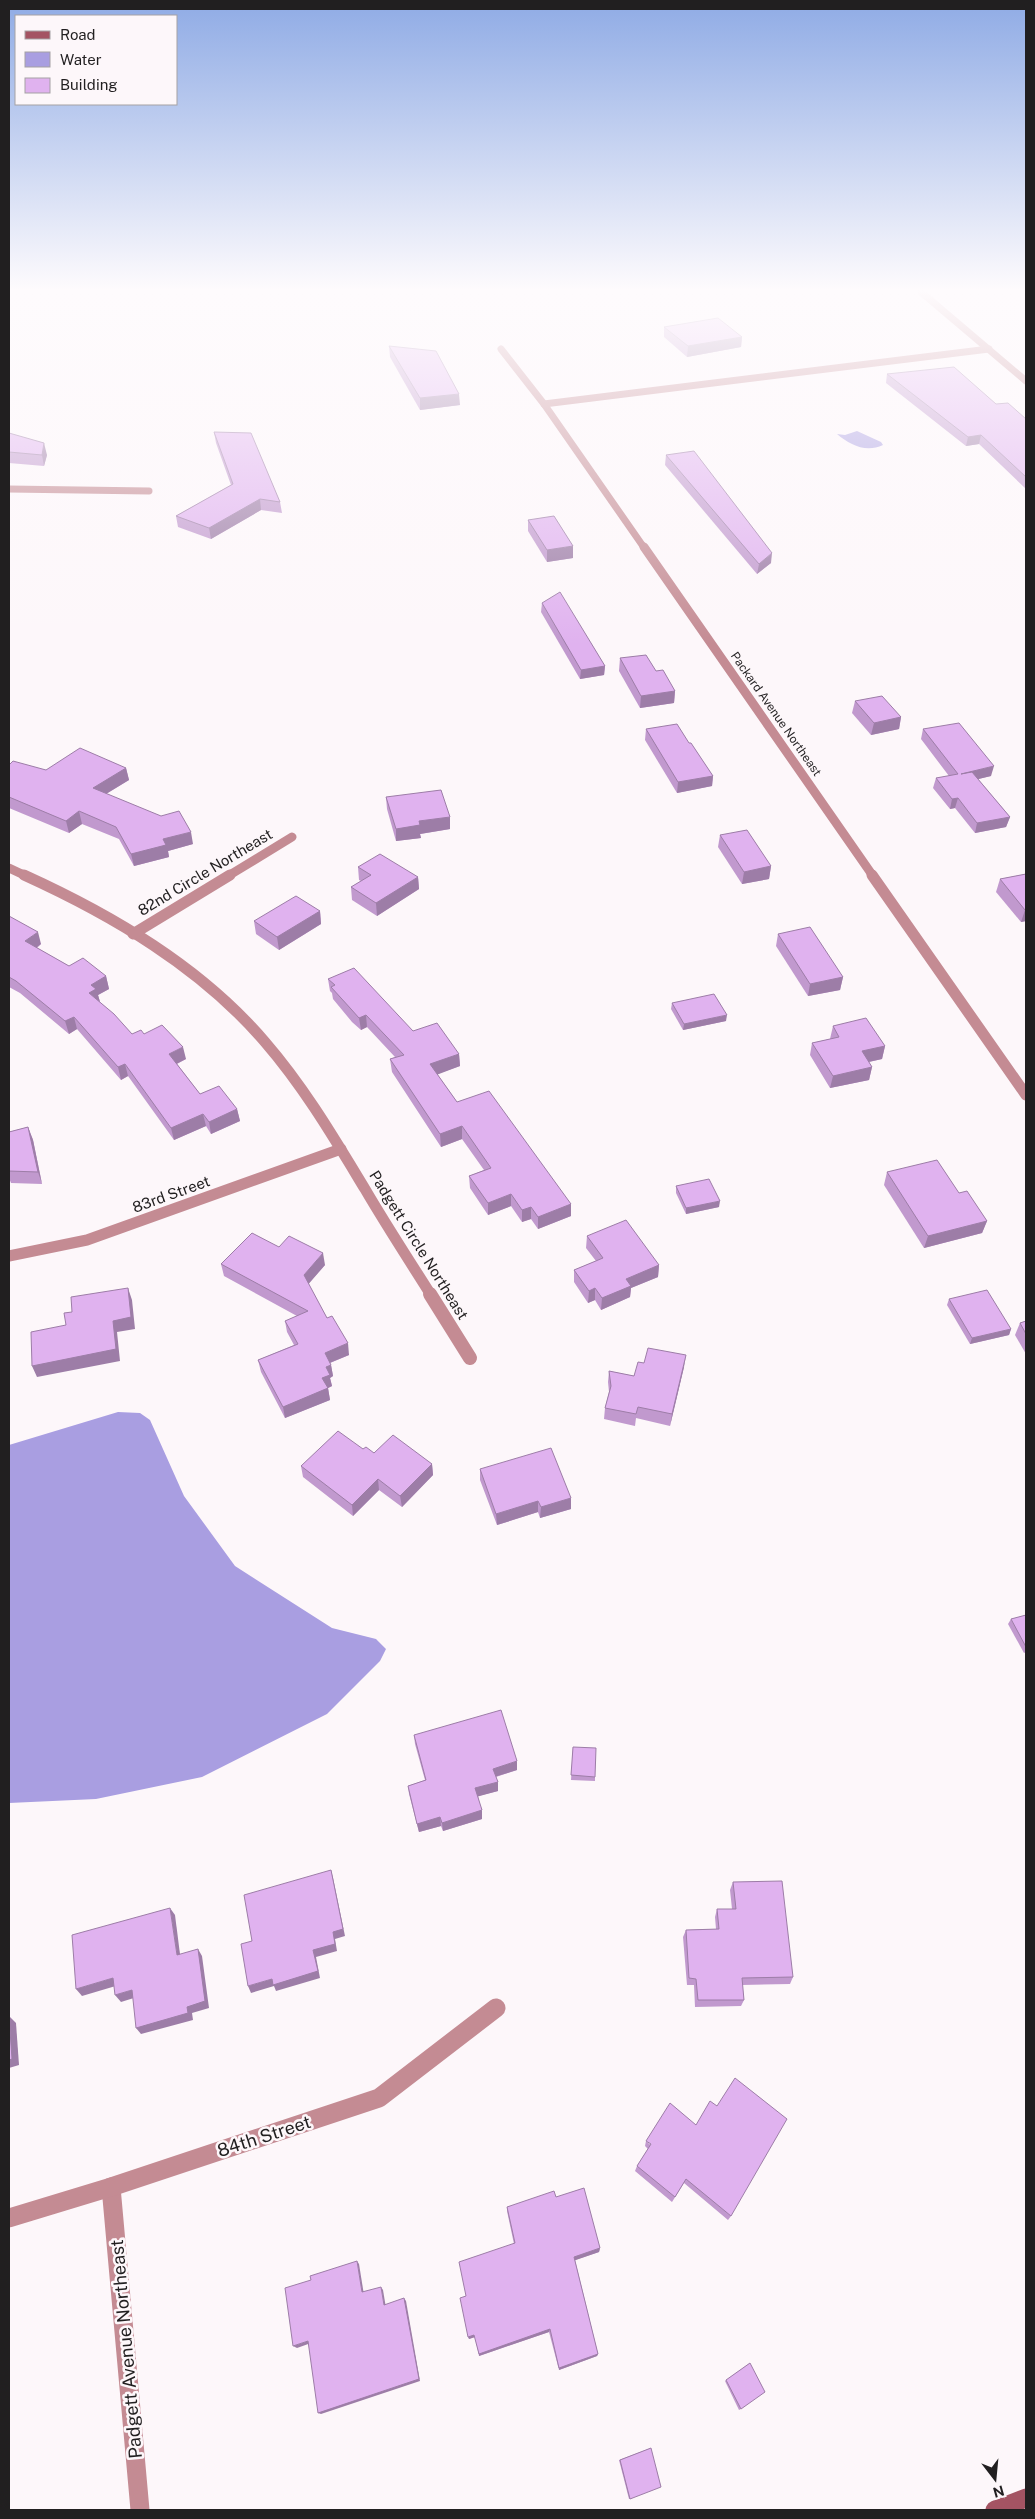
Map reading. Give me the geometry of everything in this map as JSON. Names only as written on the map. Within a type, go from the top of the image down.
[{"type":"street","name":"Packard Avenue Northeast","points":[[548,410],[1026,1095]]},
{"type":"street","points":[[9,489],[52,491],[149,490]]},
{"type":"street","name":"82nd Circle Northeast","points":[[133,934],[292,837]]},
{"type":"street","points":[[9,868],[90,907],[181,967],[214,994],[263,1040],[295,1080],[341,1149]]},
{"type":"street","name":"83rd Street","points":[[9,1256],[87,1240],[341,1149]]},
{"type":"street","name":"Padgett Circle Northeast","points":[[341,1149],[470,1358]]},
{"type":"street","name":"84th Street","points":[[9,2218],[111,2187],[379,2098],[496,2008]]},
{"type":"street","name":"Padgett Avenue Northeast","points":[[111,2187],[140,2510]]},
{"type":"street","points":[[995,2510],[1026,2498]]},
{"type":"water","points":[[857,431],[881,442],[883,445],[870,448],[858,447],[837,434],[845,435]]},
{"type":"water","points":[[118,1412],[140,1413],[150,1420],[184,1496],[235,1566],[332,1628],[376,1639],[386,1649],[380,1661],[327,1714],[202,1777],[96,1799],[9,1803],[9,1445]]},
{"type":"building","points":[[933,410],[1015,410],[1026,419],[1026,477],[981,435],[968,437]]},
{"type":"building","points":[[214,432],[251,433],[280,502],[260,499],[209,528],[176,516],[233,484]]},
{"type":"building","points":[[9,433],[44,443],[42,455],[9,452]]},
{"type":"building","points":[[694,451],[772,553],[759,564],[666,455]]},
{"type":"building","points":[[554,516],[573,546],[547,550],[528,520]]},
{"type":"building","points":[[560,592],[605,666],[581,670],[542,603]]},
{"type":"building","points":[[646,655],[656,671],[663,670],[675,691],[641,696],[620,658]]},
{"type":"building","points":[[882,696],[901,717],[874,723],[855,701]]},
{"type":"building","points":[[959,723],[994,766],[961,774],[972,772],[1010,817],[977,823],[958,798],[952,799],[936,778],[958,774],[923,729]]},
{"type":"building","points":[[677,724],[713,776],[678,782],[646,729]]},
{"type":"building","points":[[80,748],[126,768],[93,788],[161,816],[179,811],[191,832],[163,839],[166,845],[131,854],[116,827],[79,811],[66,821],[9,797],[9,765],[13,761],[46,770]]},
{"type":"building","points":[[441,790],[450,817],[419,821],[420,825],[396,829],[386,797]]},
{"type":"building","points":[[747,830],[771,866],[744,872],[720,835]]},
{"type":"building","points":[[380,854],[418,877],[376,903],[351,887],[371,875],[358,867]]},
{"type":"building","points":[[1026,874],[1026,909],[1025,910],[1000,879]]},
{"type":"building","points":[[296,896],[320,911],[277,937],[254,921]]},
{"type":"building","points":[[9,916],[38,932],[25,941],[69,966],[83,958],[106,976],[91,985],[96,989],[89,993],[114,1014],[132,1034],[141,1030],[144,1034],[162,1025],[183,1047],[169,1054],[200,1094],[219,1086],[237,1109],[209,1122],[203,1114],[171,1128],[125,1064],[118,1067],[74,1017],[65,1021],[9,977]]},
{"type":"building","points":[[810,927],[843,977],[810,984],[778,934]]},
{"type":"building","points":[[354,968],[413,1031],[437,1023],[459,1054],[430,1064],[457,1102],[489,1091],[571,1204],[538,1217],[531,1207],[522,1210],[511,1194],[488,1203],[469,1176],[491,1168],[462,1126],[440,1134],[390,1059],[404,1055],[366,1015],[359,1018],[331,987],[335,985],[328,979]]},
{"type":"building","points":[[714,994],[727,1015],[684,1024],[672,1003]]},
{"type":"building","points":[[866,1018],[885,1046],[862,1051],[872,1067],[833,1076],[812,1043],[839,1037],[833,1026]]},
{"type":"building","points":[[28,1127],[38,1172],[9,1171],[9,1132]]},
{"type":"building","points":[[937,1160],[959,1193],[967,1191],[987,1221],[928,1236],[887,1172]]},
{"type":"building","points":[[709,1179],[720,1201],[686,1208],[676,1186]]},
{"type":"building","points":[[626,1220],[659,1265],[626,1279],[631,1286],[602,1298],[595,1288],[589,1291],[574,1270],[603,1258],[587,1236]]},
{"type":"building","points":[[252,1233],[279,1247],[289,1236],[323,1253],[304,1275],[327,1318],[332,1316],[348,1343],[325,1353],[331,1365],[326,1367],[330,1375],[322,1378],[328,1388],[283,1407],[258,1360],[298,1344],[285,1321],[308,1311],[221,1264]]},
{"type":"building","points":[[128,1288],[131,1317],[113,1321],[116,1349],[32,1366],[31,1332],[66,1325],[64,1313],[72,1312],[71,1297]]},
{"type":"building","points":[[987,1290],[1011,1329],[972,1338],[949,1299]]},
{"type":"building","points":[[1026,1321],[1026,1334],[1020,1323]]},
{"type":"building","points":[[648,1348],[686,1355],[672,1414],[638,1407],[636,1414],[605,1408],[611,1386],[609,1371],[634,1376],[638,1362],[644,1363]]},
{"type":"building","points":[[338,1431],[363,1449],[366,1447],[374,1453],[393,1435],[432,1464],[400,1496],[378,1479],[352,1505],[301,1466]]},
{"type":"building","points":[[551,1448],[571,1498],[541,1507],[538,1501],[496,1514],[480,1469]]},
{"type":"building","points":[[1026,1615],[1026,1647],[1011,1619]]},
{"type":"building","points":[[501,1710],[517,1761],[493,1769],[498,1782],[475,1788],[482,1810],[442,1823],[440,1817],[417,1824],[408,1786],[426,1780],[414,1735]]},
{"type":"building","points":[[573,1747],[596,1748],[595,1777],[571,1775]]},
{"type":"building","points":[[331,1870],[343,1929],[333,1932],[335,1944],[313,1950],[318,1971],[273,1985],[272,1979],[248,1986],[241,1944],[252,1941],[244,1895]]},
{"type":"building","points":[[782,1881],[793,1977],[742,1978],[744,2000],[698,2000],[696,1979],[689,1978],[686,1930],[719,1929],[717,1909],[736,1909],[733,1882]]},
{"type":"building","points":[[170,1908],[177,1955],[198,1949],[205,2001],[187,2007],[188,2013],[136,2028],[132,1990],[115,1995],[113,1978],[76,1989],[72,1935]]},
{"type":"building","points":[[9,2016],[12,2059],[9,2060]]},
{"type":"building","points":[[735,2078],[787,2119],[731,2216],[686,2179],[675,2197],[637,2166],[651,2144],[646,2141],[670,2103],[696,2125],[710,2101],[717,2106]]},
{"type":"building","points":[[584,2188],[600,2248],[574,2257],[598,2354],[559,2368],[550,2329],[479,2354],[474,2335],[468,2337],[460,2298],[466,2296],[459,2262],[515,2243],[507,2207],[554,2191],[556,2197]]},
{"type":"building","points":[[357,2261],[362,2292],[381,2287],[384,2305],[404,2298],[419,2379],[318,2413],[308,2341],[293,2346],[285,2288],[311,2280],[310,2276]]},
{"type":"building","points":[[750,2363],[765,2392],[741,2409],[726,2380]]},
{"type":"building","points":[[651,2448],[661,2487],[630,2499],[620,2460]]}]
